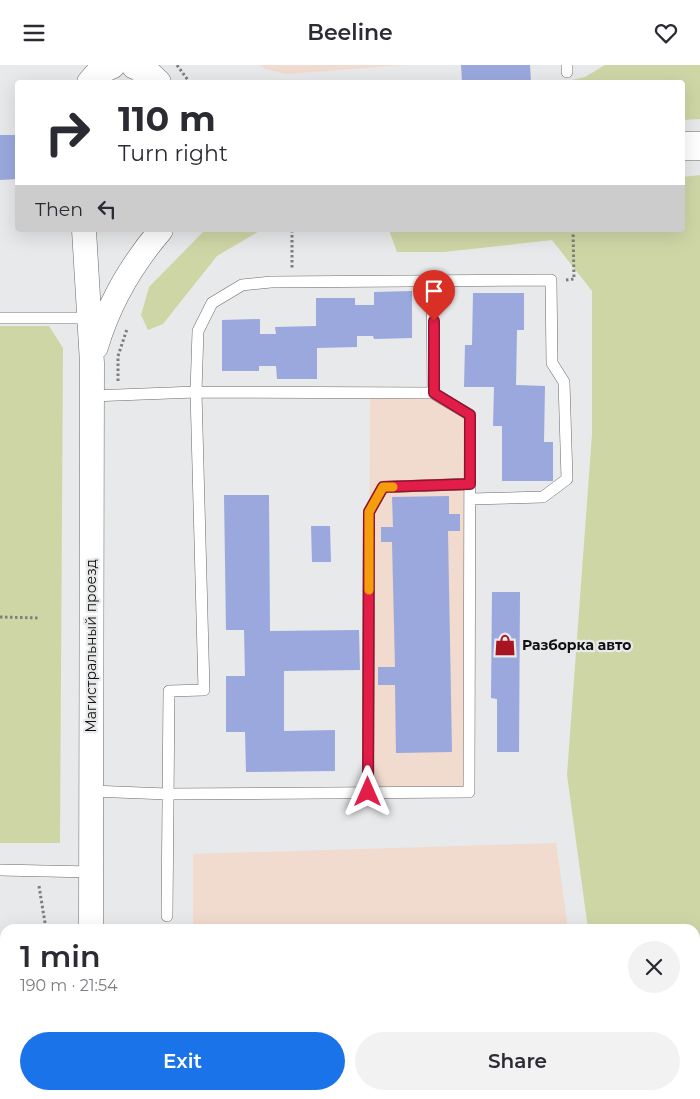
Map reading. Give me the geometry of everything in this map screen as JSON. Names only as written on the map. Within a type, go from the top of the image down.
[{"type":"street","points":[[90,80],[92,65]]},
{"type":"street","points":[[92,80],[104,68],[111,65]]},
{"type":"street","points":[[685,146],[700,146]]},
{"type":"street","points":[[84,232],[92,363]]},
{"type":"street","points":[[92,363],[105,321],[119,289],[132,266],[158,232]]},
{"type":"street","name":"Магистральный проезд","points":[[91,924],[90,396],[92,363]]},
{"type":"lane","points":[[432,280],[434,285],[434,393]]},
{"type":"lane","points":[[167,916],[169,691],[204,689],[196,392],[198,331],[212,303],[242,285],[293,282],[551,280],[552,363],[564,382],[567,479],[543,497],[470,499]]},
{"type":"lane","points":[[0,318],[90,317]]},
{"type":"lane","points":[[90,396],[196,392],[434,393],[470,415],[469,792],[167,794],[91,791]]},
{"type":"lane","points":[[368,792],[369,512],[383,487],[470,484]]},
{"type":"lane","points":[[0,869],[91,872]]},
{"type":"path","points":[[177,65],[188,80]]},
{"type":"path","points":[[292,232],[293,282]]},
{"type":"path","points":[[551,280],[574,279],[573,232]]},
{"type":"path","points":[[119,395],[118,357],[130,321]]},
{"type":"path","points":[[0,617],[40,618]]},
{"type":"path","points":[[36,870],[45,924]]},
{"type":"shaded area","points":[[260,65],[403,65],[286,74],[265,69]]},
{"type":"shaded area","points":[[370,393],[433,393],[470,415],[469,792],[368,792]]},
{"type":"shaded area","points":[[556,843],[567,924],[193,924],[193,854]]},
{"type":"green space","points":[[605,65],[700,65],[700,119],[685,120],[685,80],[572,80],[585,77]]},
{"type":"green space","points":[[700,175],[700,924],[587,924],[567,775],[592,434],[592,291],[552,240],[444,252],[397,252],[390,232],[685,232],[685,177]]},
{"type":"green space","points":[[203,232],[258,232],[217,256],[163,324],[148,330],[141,315],[149,287]]},
{"type":"green space","points":[[0,326],[49,326],[63,348],[60,843],[0,843]]},
{"type":"building","points":[[461,65],[530,65],[531,80],[462,80]]},
{"type":"building","points":[[0,135],[15,135],[15,179],[0,180]]},
{"type":"building","points":[[412,291],[412,338],[374,339],[373,336],[357,336],[357,347],[317,348],[317,379],[277,379],[276,366],[259,366],[259,371],[222,371],[222,320],[260,319],[260,334],[276,334],[275,327],[316,326],[316,298],[355,298],[355,305],[374,305],[374,292]]},
{"type":"building","points":[[473,293],[524,293],[524,330],[517,330],[516,385],[545,386],[544,442],[553,442],[553,481],[502,481],[502,426],[493,426],[494,387],[464,387],[465,345],[472,345]]},
{"type":"building","points":[[224,495],[269,495],[270,631],[359,630],[360,670],[284,671],[284,731],[335,730],[335,771],[246,772],[245,732],[226,732],[226,676],[245,676],[244,630],[226,630]]},
{"type":"building","points":[[449,496],[449,514],[460,514],[460,531],[448,531],[452,752],[396,753],[395,685],[378,685],[378,667],[395,667],[392,542],[381,542],[381,527],[393,527],[392,497]]},
{"type":"building","points":[[311,526],[330,526],[331,562],[312,562]]},
{"type":"building","name":"Разборка авто","points":[[492,592],[520,592],[519,752],[497,752],[497,699],[491,698]]},
{"type":"slow traffic","points":[[369,590],[369,512],[383,487],[393,487]]},
{"type":"place","name":"Разборка авто","points":[[505,645]]},
{"type":"route","points":[[368,792],[369,512],[383,487],[470,484],[470,415],[434,393],[434,321]]}]
